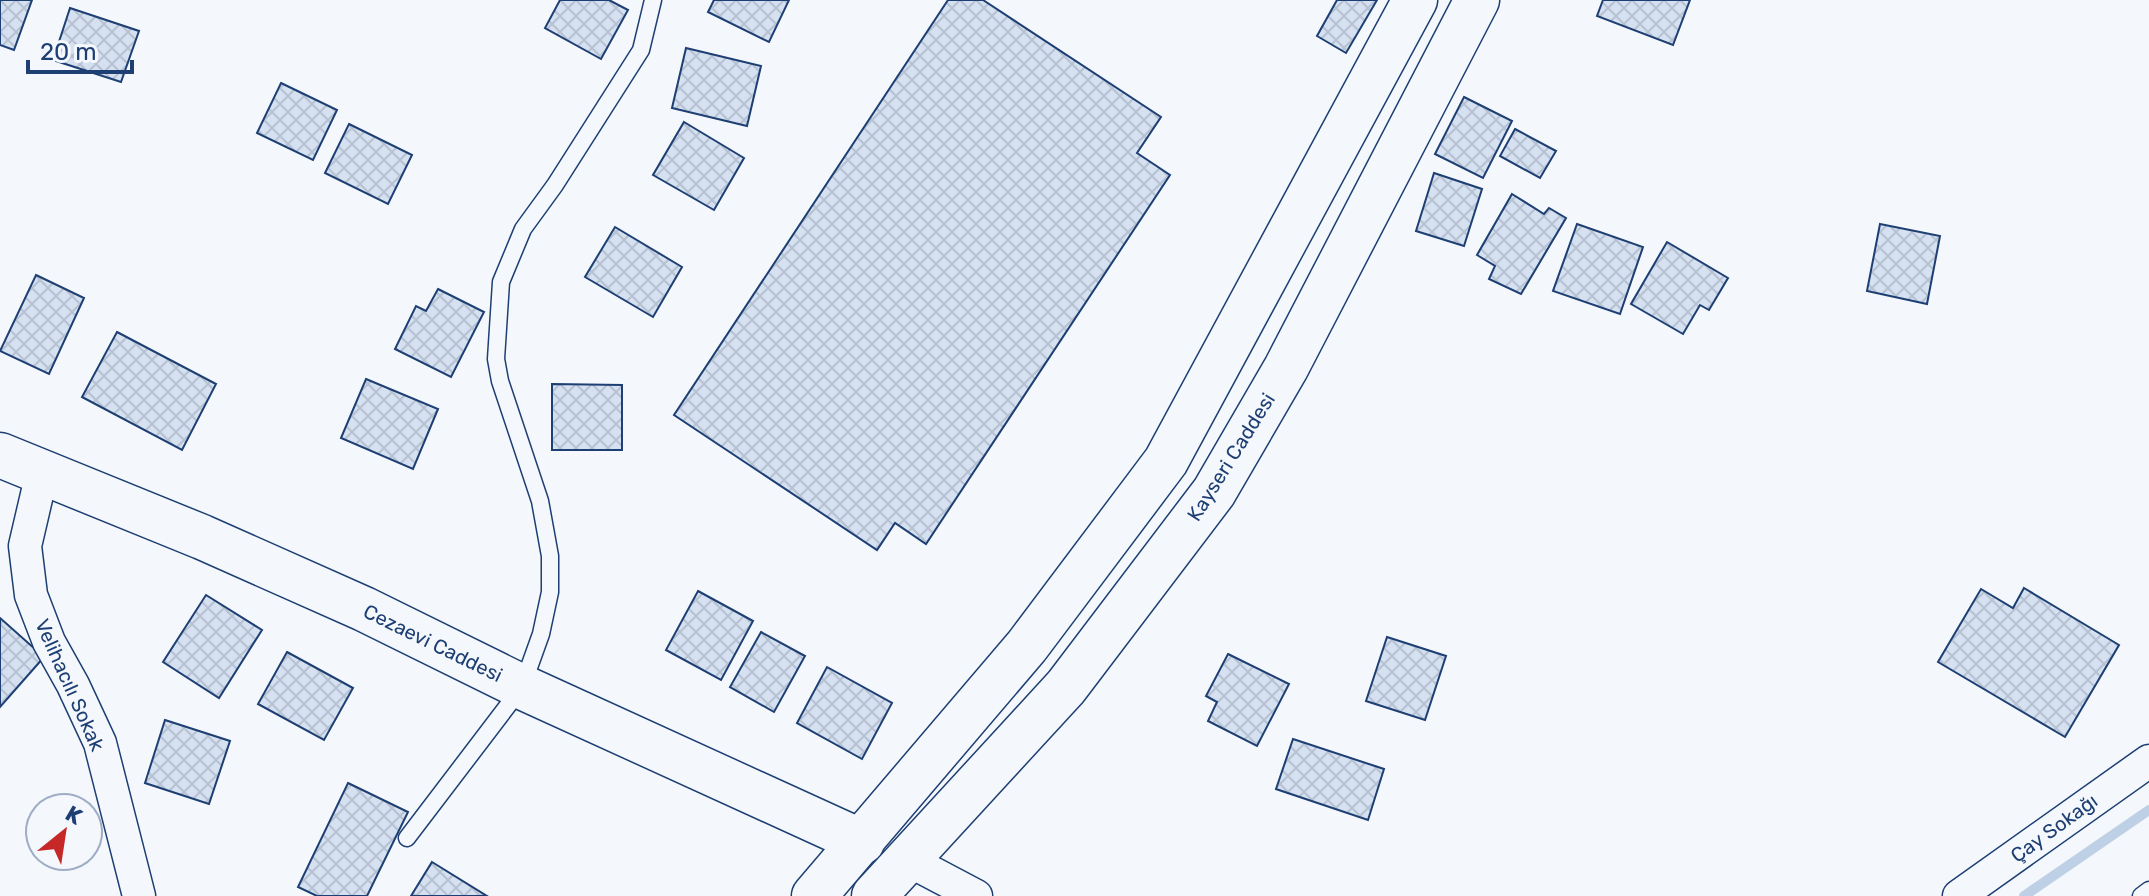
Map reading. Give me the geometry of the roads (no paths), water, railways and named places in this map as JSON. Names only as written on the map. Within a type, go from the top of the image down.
[{"type":"main road","points":[[814,896],[1027,646],[1166,461],[1415,0]]},
{"type":"main road","name":"Kayseri Caddesi","points":[[874,896],[1066,687],[1214,492],[1286,368],[1477,0]]},
{"type":"main road","name":"Cezaevi Caddesi","points":[[0,455],[202,537],[350,603],[522,687],[862,842]]},
{"type":"street","name":"Velihacılı Sokak","points":[[42,473],[25,546],[31,595],[49,642],[100,743],[139,896]]},
{"type":"street","name":"Çay Sokağı","points":[[1959,896],[2149,761]]},
{"type":"street","points":[[906,859],[976,896]]},
{"type":"lane","points":[[407,838],[522,687],[541,634],[550,592],[550,556],[540,501],[500,381],[496,359],[501,282],[523,229],[555,185],[641,50],[653,0]]},
{"type":"lane","points":[[2141,896],[2149,890]]},
{"type":"waterway","points":[[2024,896],[2149,810]]}]
